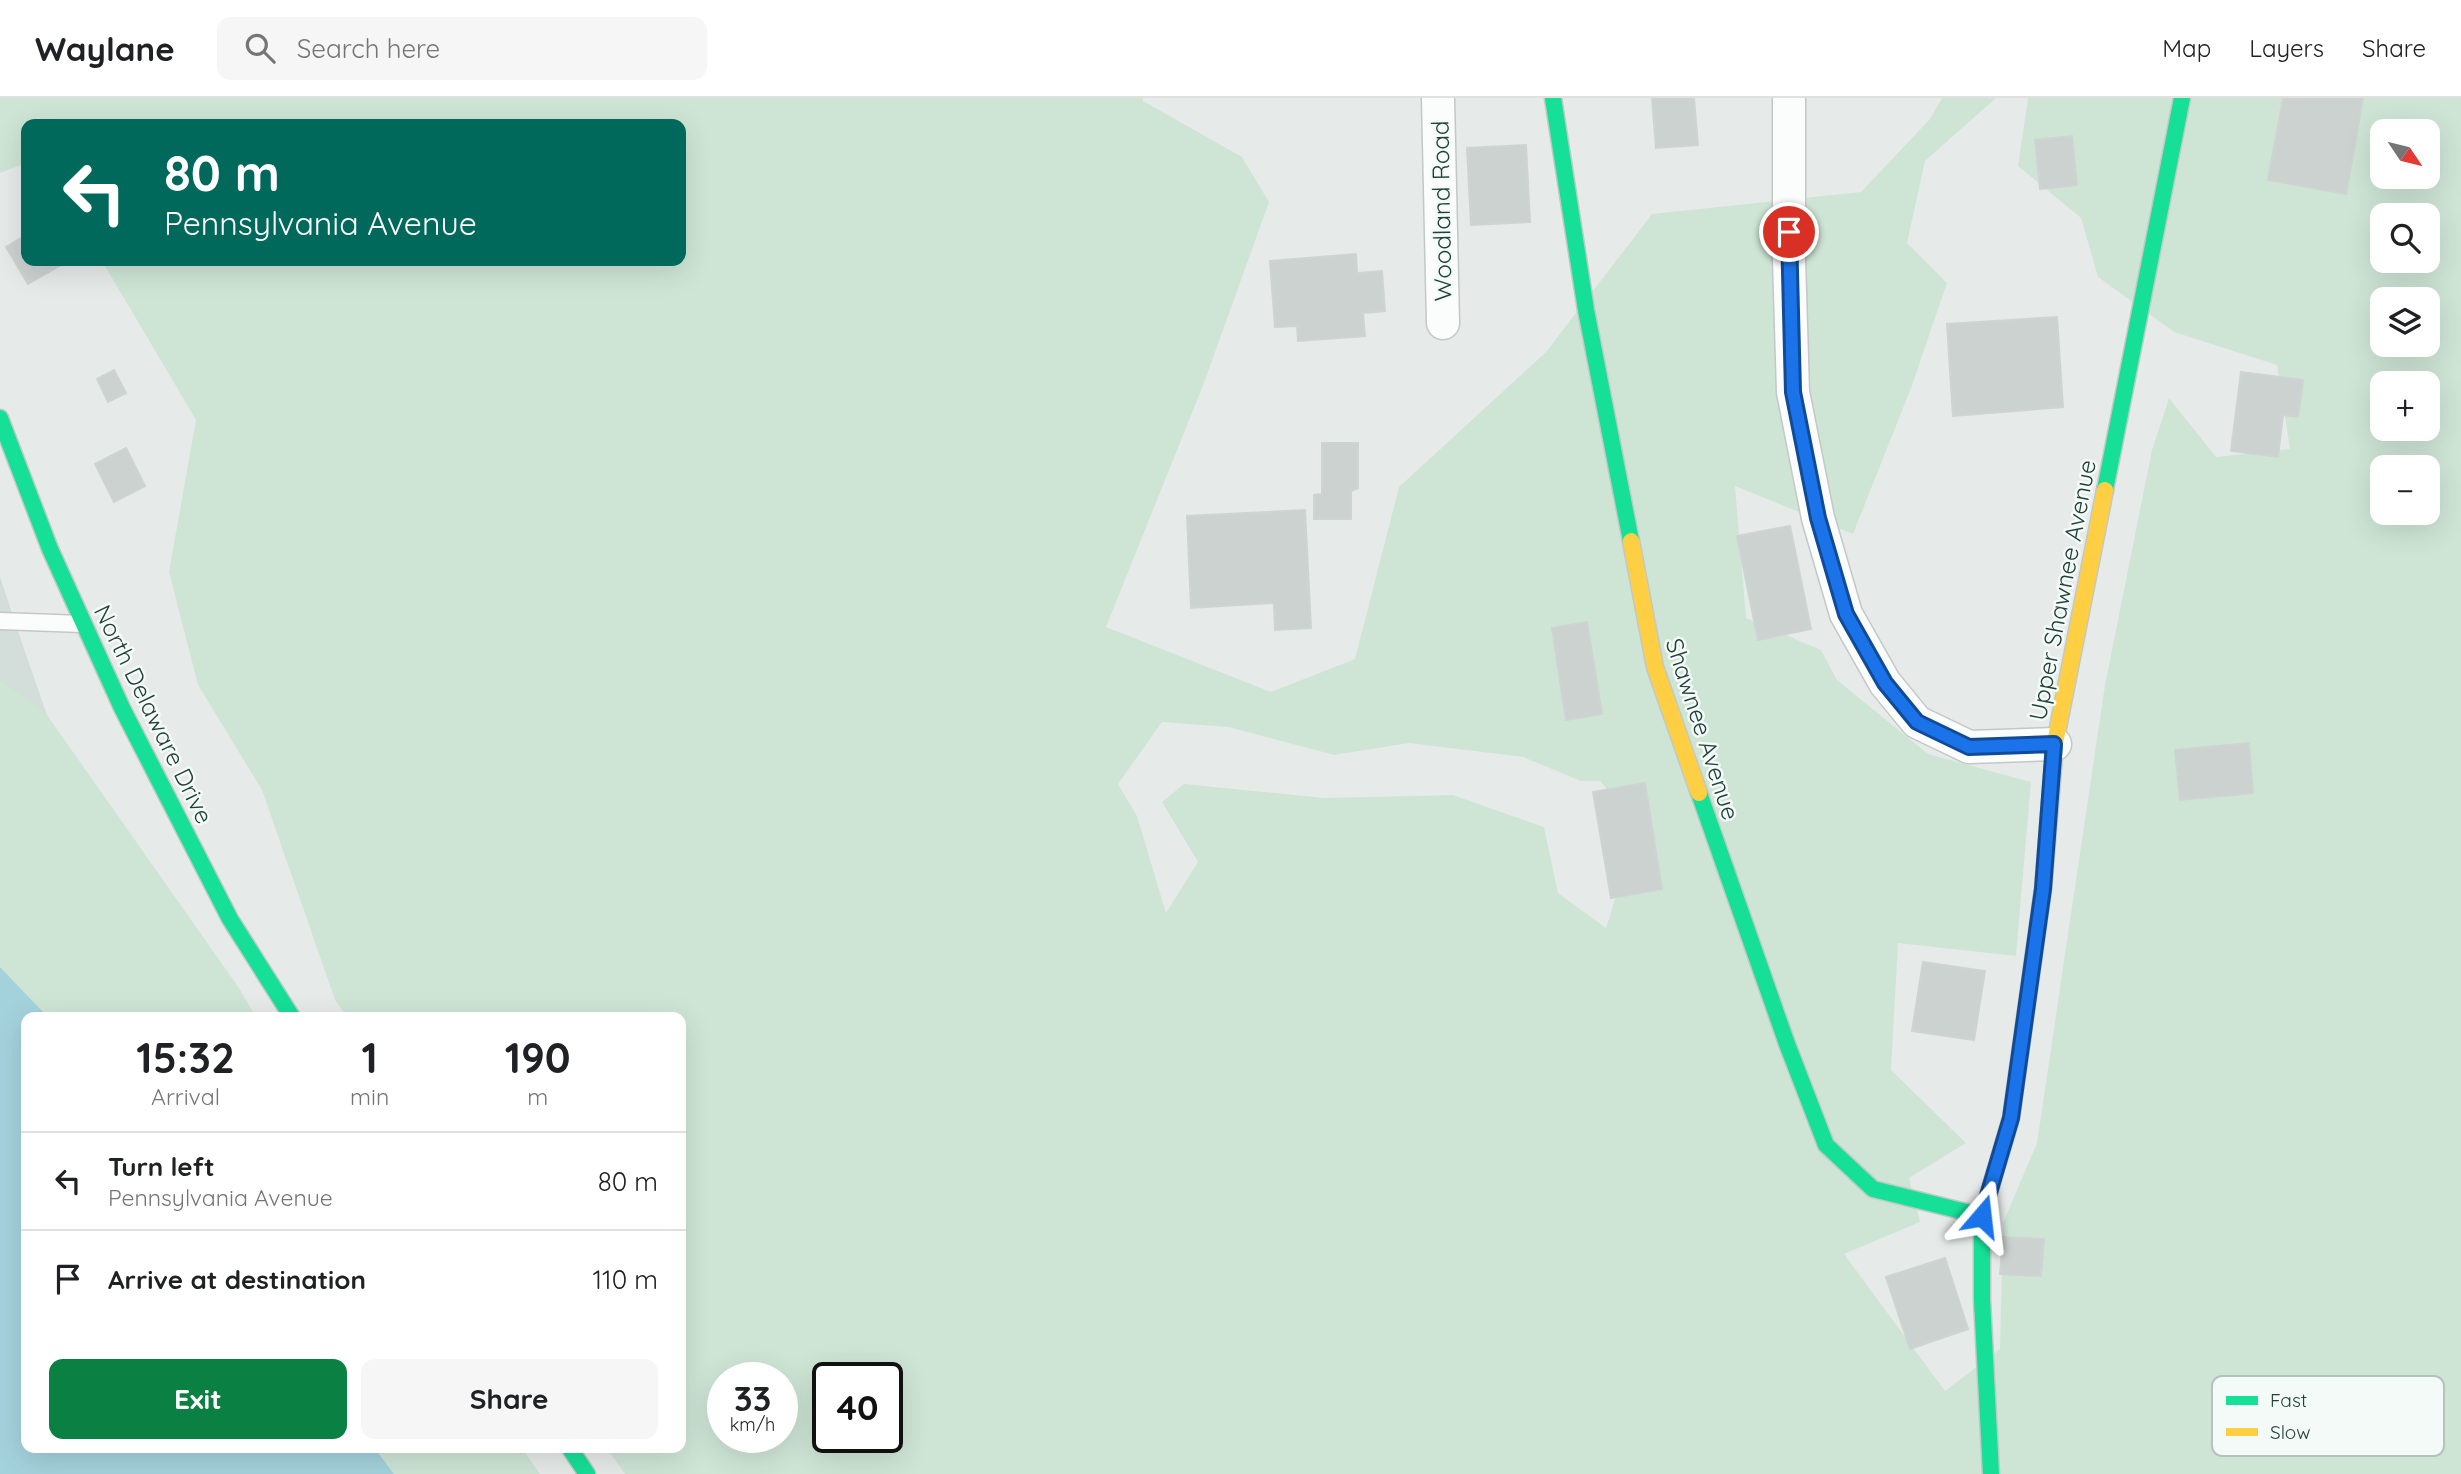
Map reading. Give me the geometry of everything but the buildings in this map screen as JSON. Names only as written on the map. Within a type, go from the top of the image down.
[{"type":"street","name":"Woodland Road","points":[[1438,98],[1443,323]]},
{"type":"street","name":"Shawnee Avenue","points":[[1553,98],[1586,310],[1655,667],[1826,1145],[1873,1189],[1982,1216]]},
{"type":"street","points":[[1789,98],[1789,259],[1793,392],[1818,518],[1846,614],[1885,683],[1917,722],[1969,747],[2054,744]]},
{"type":"street","name":"Upper Shawnee Avenue","points":[[1991,1474],[1982,1300],[1982,1216],[2011,1118],[2043,889],[2054,744],[2182,98]]},
{"type":"street","name":"North Delaware Drive","points":[[0,418],[50,549],[122,708],[230,919],[289,1012]]},
{"type":"street","points":[[573,1453],[587,1474]]},
{"type":"lane","points":[[0,621],[85,624]]},
{"type":"shaded area","points":[[0,577],[24,649],[47,715],[0,684]]},
{"type":"green space","points":[[0,98],[1143,98],[1143,101],[1242,157],[1269,202],[1204,383],[1106,627],[1271,692],[1355,659],[1399,487],[1546,352],[1652,214],[1861,192],[1930,119],[1942,98],[1996,98],[1925,161],[1907,243],[1947,283],[1911,388],[1853,534],[1735,486],[1746,618],[1821,650],[1837,680],[1928,754],[2031,782],[2016,956],[1898,943],[1891,1070],[1966,1143],[1909,1178],[1920,1222],[1844,1254],[1945,1391],[2000,1349],[2003,1223],[2037,1143],[2105,685],[2152,450],[2169,398],[2216,457],[2290,449],[2277,365],[2174,332],[2098,277],[2081,218],[2018,166],[2028,98],[2461,98],[2461,1474],[625,1474],[610,1453],[686,1453],[686,1012],[343,1012],[335,1000],[262,790],[198,685],[169,572],[196,420],[105,266],[686,266],[686,119],[21,119],[21,165],[0,173]],"holes":[[[1162,722],[1228,727],[1334,755],[1409,743],[1523,757],[1581,781],[1600,781],[1626,811],[1635,835],[1606,928],[1558,893],[1544,827],[1453,795],[1324,798],[1184,784],[1162,802],[1198,862],[1166,913],[1137,816],[1118,784]]]},
{"type":"green space","points":[[0,680],[47,715],[239,988],[253,1012],[43,1012],[0,967]]},
{"type":"green space","points":[[378,1453],[525,1453],[540,1474],[394,1474]]},
{"type":"water","points":[[0,967],[43,1012],[21,1012],[21,1453],[378,1453],[394,1474],[0,1474]]},
{"type":"traffic: fast","points":[[1553,98],[1586,310],[1631,541]]},
{"type":"traffic: fast","points":[[2105,490],[2182,98]]},
{"type":"traffic: fast","points":[[0,418],[50,549],[122,708],[230,919],[289,1012]]},
{"type":"traffic: fast","points":[[1991,1474],[1982,1300],[1982,1216],[2011,1118],[2043,889],[2055,743]]},
{"type":"traffic: fast","points":[[1699,793],[1787,1044],[1826,1145],[1873,1189],[1982,1216]]},
{"type":"traffic: fast","points":[[573,1453],[587,1474]]},
{"type":"traffic: slow","points":[[2055,743],[2105,490]]},
{"type":"traffic: slow","points":[[1631,541],[1655,667],[1699,793]]},
{"type":"route","points":[[1789,232],[1793,392],[1818,518],[1846,614],[1885,683],[1917,722],[1969,747],[2054,744],[2043,889],[2011,1118],[1982,1216]]}]
